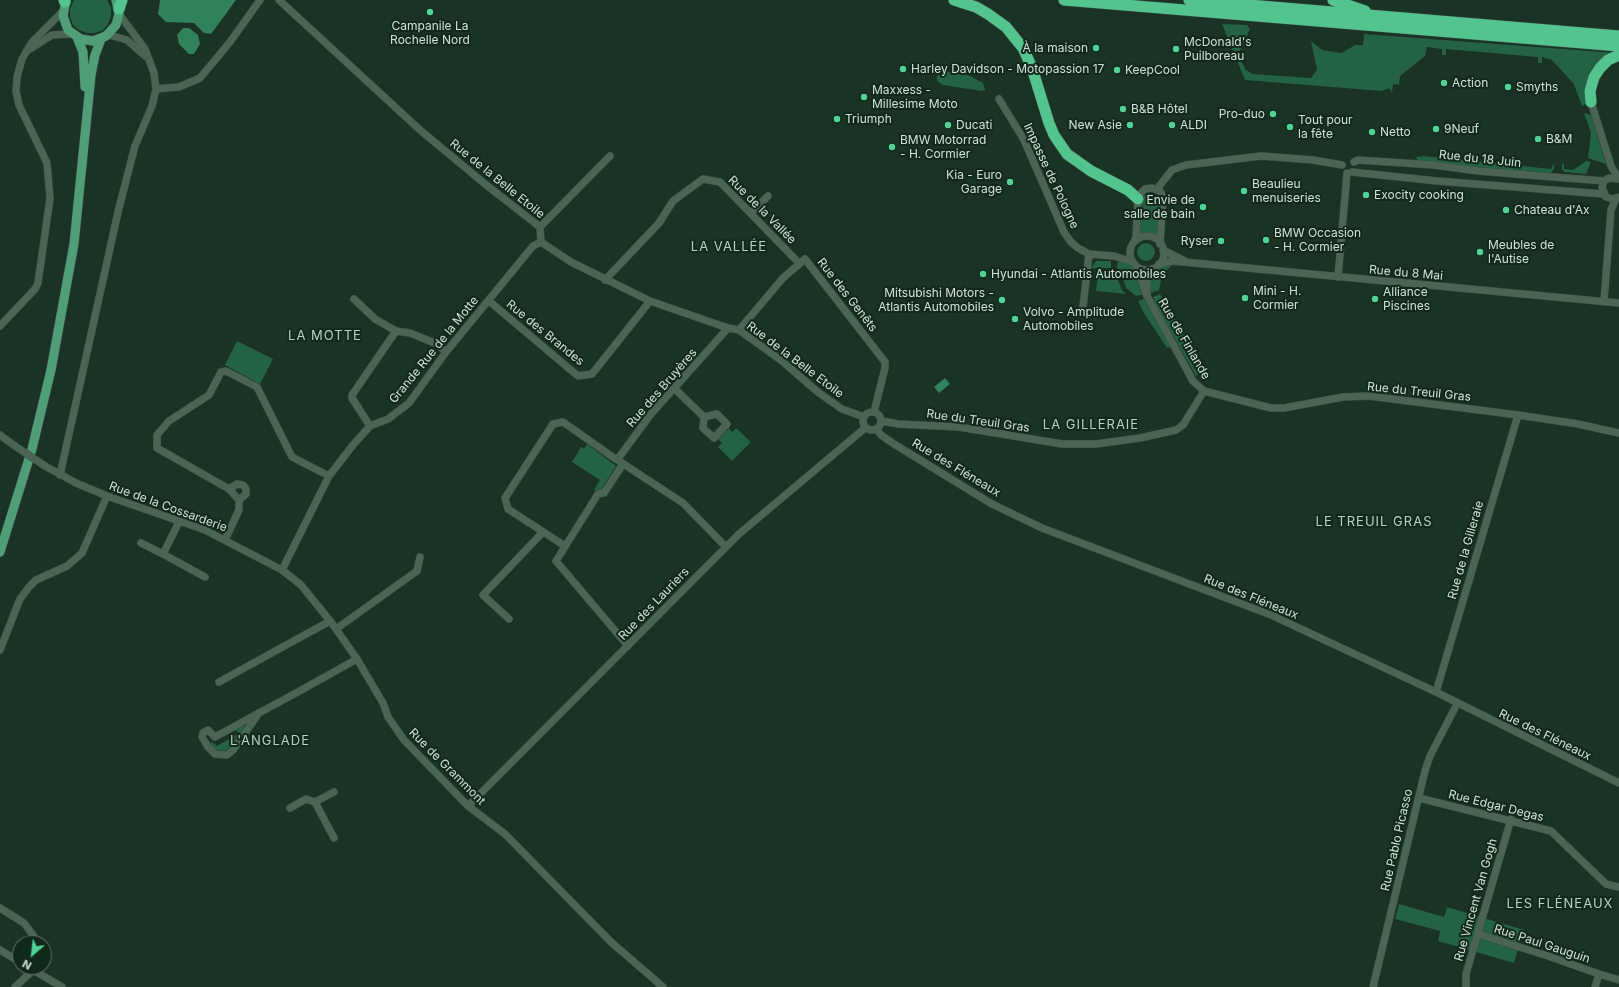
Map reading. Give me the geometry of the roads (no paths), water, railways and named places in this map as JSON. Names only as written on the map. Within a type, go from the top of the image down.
[{"type":"highway","points":[[954,0],[976,7],[988,14],[1006,28],[1023,48],[1032,68],[1049,124],[1054,135],[1067,154],[1087,169],[1128,190],[1138,200]]},
{"type":"highway","points":[[1064,0],[1619,46]]},
{"type":"highway","points":[[1189,0],[1619,36]]},
{"type":"highway","points":[[1333,0],[1383,17]]},
{"type":"highway","points":[[1591,102],[1590,91],[1594,77],[1608,60],[1619,55]]},
{"type":"main road","points":[[64,3],[64,21],[74,36],[84,58],[86,116]]},
{"type":"main road","points":[[0,552],[30,456],[54,356],[74,244],[86,116],[94,55],[105,37],[116,25],[119,6]]},
{"type":"main road","points":[[74,36],[89,41],[105,37]]},
{"type":"street","points":[[156,89],[179,87],[200,78],[230,42],[260,0]]},
{"type":"street","name":"Rue de la Belle Etoile","points":[[279,0],[420,130],[485,184],[540,226],[541,242],[571,262],[650,301],[728,328],[739,330],[782,361],[819,393],[842,409],[864,418]]},
{"type":"street","points":[[0,326],[35,289],[38,283],[50,198],[47,163],[22,110],[16,91],[19,68],[34,39],[64,3]]},
{"type":"street","points":[[60,475],[118,212],[135,146],[152,106],[156,89],[154,73],[150,62],[141,42],[119,6]]},
{"type":"street","points":[[27,51],[52,35],[74,36]]},
{"type":"street","points":[[105,37],[127,40],[140,50],[150,62]]},
{"type":"street","name":"Impasse de Pologne","points":[[999,99],[1024,140],[1066,236],[1074,246],[1089,254],[1114,256],[1134,264]]},
{"type":"street","points":[[1591,102],[1611,168],[1619,178]]},
{"type":"street","points":[[540,226],[610,156]]},
{"type":"street","points":[[1157,189],[1172,170],[1186,165],[1261,156],[1313,160],[1342,165],[1348,160],[1354,162],[1355,167],[1350,173],[1338,277]]},
{"type":"street","name":"Rue du 18 Juin","points":[[1354,162],[1358,160],[1478,171],[1606,180],[1612,177],[1619,178]]},
{"type":"street","points":[[1342,165],[1344,171],[1350,173],[1437,182],[1476,183],[1618,198],[1611,210]]},
{"type":"street","points":[[1604,301],[1611,210],[1602,188],[1611,168]]},
{"type":"street","name":"Rue de la Vallée","points":[[606,280],[659,223],[673,202],[703,179],[720,182],[799,263]]},
{"type":"street","points":[[1150,187],[1157,189],[1162,193],[1164,200],[1163,256],[1159,264],[1152,269],[1144,269],[1134,264],[1130,257],[1132,245],[1136,237],[1138,200],[1140,193],[1145,189],[1150,187]]},
{"type":"street","points":[[751,213],[768,196]]},
{"type":"street","points":[[1114,256],[1132,245],[1140,238],[1146,236],[1154,238],[1162,247],[1190,263]]},
{"type":"street","name":"Grande Rue de la Motte","points":[[282,570],[329,476],[353,445],[370,426],[388,419],[409,403],[446,352],[533,246],[541,242]]},
{"type":"street","points":[[1083,307],[1089,254]]},
{"type":"street","name":"Rue des Genêts","points":[[739,330],[783,278],[799,263],[805,260],[884,359],[886,368],[874,412]]},
{"type":"street","name":"Rue du 8 Mai","points":[[1159,264],[1173,262],[1190,263],[1619,303]]},
{"type":"street","name":"Rue de Finlande","points":[[1134,264],[1147,296],[1193,381],[1204,391]]},
{"type":"street","name":"Rue de Finlande","points":[[1147,296],[1148,279],[1152,269]]},
{"type":"street","points":[[354,299],[376,319],[396,332],[410,333],[437,344],[446,352]]},
{"type":"street","name":"Rue des Brandes","points":[[489,301],[578,376],[592,374],[650,301]]},
{"type":"street","name":"Rue des Bruyères","points":[[628,646],[556,561],[598,494],[604,493],[620,462],[651,414],[675,389],[728,328]]},
{"type":"street","points":[[370,426],[352,398],[352,395],[396,332]]},
{"type":"street","points":[[225,540],[239,510],[239,500],[229,489],[157,448],[157,435],[169,421],[209,395],[221,372],[226,371],[257,387],[292,457],[329,476]]},
{"type":"street","points":[[675,389],[704,417]]},
{"type":"street","name":"Rue du Treuil Gras","points":[[882,421],[898,424],[959,427],[1062,444],[1096,444],[1140,438],[1176,430],[1183,425],[1204,391],[1271,408],[1284,408],[1343,397],[1369,396],[1518,415],[1578,424],[1619,433]]},
{"type":"street","points":[[874,412],[880,416],[882,421],[877,430],[869,431],[865,428],[863,423],[864,418],[867,414],[874,412]]},
{"type":"street","name":"Rue de la Gilleraie","points":[[1436,692],[1518,415]]},
{"type":"street","points":[[565,546],[508,509],[505,498],[553,424],[563,422],[620,462],[683,503],[726,547]]},
{"type":"street","name":"Rue des Lauriers","points":[[468,806],[726,547],[865,428]]},
{"type":"street","name":"Rue des Fléneaux","points":[[877,430],[881,435],[894,444],[992,504],[1042,528],[1270,615],[1436,692],[1457,704],[1619,783]]},
{"type":"street","name":"Rue de la Cossarderie","points":[[0,435],[60,475],[107,496],[205,530],[282,570]]},
{"type":"street","points":[[229,489],[237,484],[243,485],[246,489],[246,494],[239,500]]},
{"type":"street","points":[[0,650],[14,610],[28,587],[36,580],[66,566],[82,553],[107,496]]},
{"type":"street","points":[[163,554],[179,522]]},
{"type":"street","points":[[509,619],[483,594],[543,532]]},
{"type":"street","points":[[141,543],[205,577]]},
{"type":"street","points":[[336,629],[417,571],[420,557]]},
{"type":"street","name":"Rue de Grammont","points":[[282,570],[301,585],[357,658],[383,703],[388,717],[404,740],[468,806],[505,834],[611,942],[663,987]]},
{"type":"street","points":[[219,682],[330,621]]},
{"type":"street","points":[[259,713],[233,750],[227,755],[219,755],[212,751],[202,737],[203,733],[208,730],[215,737],[357,658]]},
{"type":"street","name":"Rue Pablo Picasso","points":[[1373,987],[1430,756],[1457,704]]},
{"type":"street","points":[[315,802],[334,792]]},
{"type":"street","name":"Rue Edgar Degas","points":[[1419,798],[1551,831],[1606,884],[1619,887]]},
{"type":"street","points":[[290,808],[306,799],[315,802],[334,838]]},
{"type":"street","name":"Rue Vincent Van Gogh","points":[[1466,987],[1466,974],[1511,820]]},
{"type":"street","points":[[0,908],[24,923],[33,935]]},
{"type":"street","name":"Rue Paul Gauguin","points":[[1478,934],[1619,980]]},
{"type":"street","points":[[0,950],[12,957]]},
{"type":"street","points":[[1595,987],[1599,974]]},
{"type":"street","points":[[15,987],[27,975]]},
{"type":"street","points":[[43,975],[62,987]]},
{"type":"place","name":"Campanile La Rochelle Nord","points":[[430,12]]},
{"type":"place","name":"À la maison","points":[[1096,48]]},
{"type":"place","name":"McDonald's Puilboreau","points":[[1176,49]]},
{"type":"place","name":"Harley Davidson - Motopassion 17","points":[[903,69]]},
{"type":"place","name":"KeepCool","points":[[1117,70]]},
{"type":"place","name":"Action","points":[[1444,83]]},
{"type":"place","name":"Smyths","points":[[1508,87]]},
{"type":"place","name":"Maxxess - Millesime Moto","points":[[864,97]]},
{"type":"place","name":"B&B Hôtel","points":[[1123,109]]},
{"type":"place","name":"Pro-duo","points":[[1273,114]]},
{"type":"place","name":"Triumph","points":[[837,119]]},
{"type":"place","name":"Ducati","points":[[948,125]]},
{"type":"place","name":"New Asie","points":[[1130,125]]},
{"type":"place","name":"ALDI","points":[[1172,125]]},
{"type":"place","name":"Tout pour la fête","points":[[1290,127]]},
{"type":"place","name":"9Neuf","points":[[1436,129]]},
{"type":"place","name":"Netto","points":[[1372,132]]},
{"type":"place","name":"B&M","points":[[1538,139]]},
{"type":"place","name":"BMW Motorrad - H. Cormier","points":[[892,147]]},
{"type":"place","name":"Kia - Euro Garage","points":[[1010,182]]},
{"type":"place","name":"Beaulieu menuiseries","points":[[1244,191]]},
{"type":"place","name":"Exocity cooking","points":[[1366,195]]},
{"type":"place","name":"Envie de salle de bain","points":[[1203,207]]},
{"type":"place","name":"Chateau d'Ax","points":[[1506,210]]},
{"type":"place","name":"BMW Occasion - H. Cormier","points":[[1266,240]]},
{"type":"place","name":"Ryser","points":[[1221,241]]},
{"type":"place","name":"Meubles de l'Autise","points":[[1480,252]]},
{"type":"place","name":"Hyundai - Atlantis Automobiles","points":[[983,274]]},
{"type":"place","name":"Mini - H. Cormier","points":[[1245,298]]},
{"type":"place","name":"Alliance Piscines","points":[[1375,299]]},
{"type":"place","name":"Mitsubishi Motors - Atlantis Automobiles","points":[[1002,300]]},
{"type":"place","name":"Volvo - Amplitude Automobiles","points":[[1015,319]]},
{"type":"district","name":"LA VALLÉE","points":[[729,247]]},
{"type":"district","name":"LA MOTTE","points":[[325,336]]},
{"type":"district","name":"LA GILLERAIE","points":[[1091,425]]},
{"type":"district","name":"LE TREUIL GRAS","points":[[1374,522]]},
{"type":"district","name":"L'ANGLADE","points":[[270,741]]},
{"type":"district","name":"LES FLÉNEAUX","points":[[1560,904]]}]
